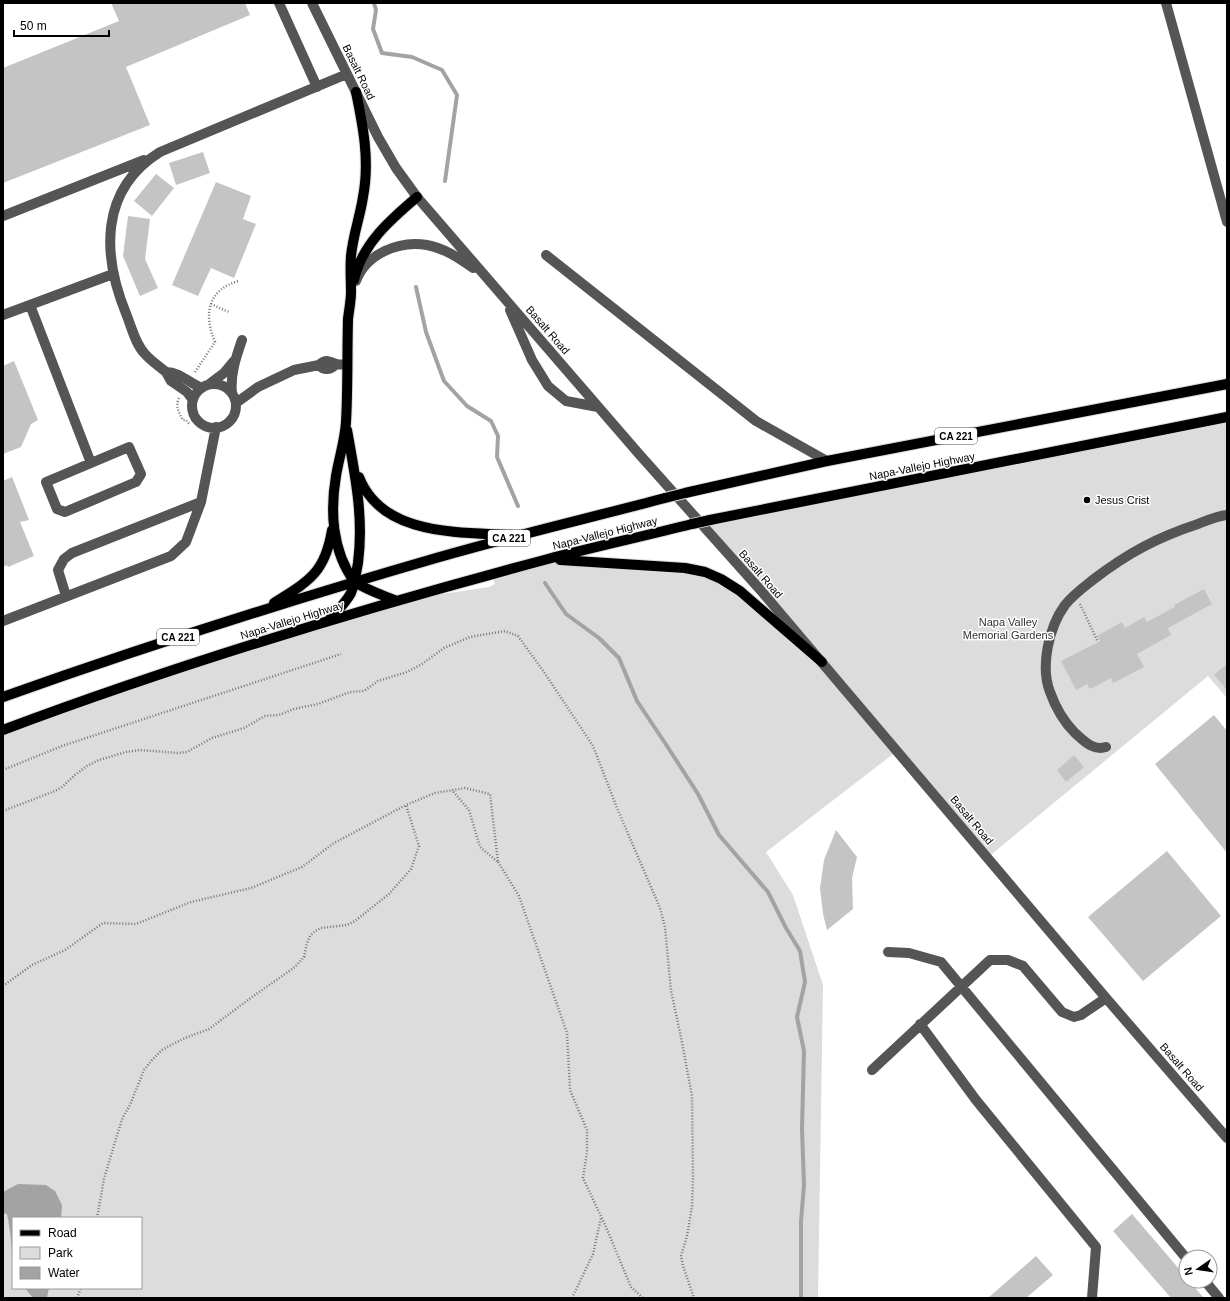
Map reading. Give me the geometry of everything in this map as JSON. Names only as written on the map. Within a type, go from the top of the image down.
[{"type":"main road","points":[[351,294],[352,250],[366,175],[366,152],[362,118],[356,92]]},
{"type":"main road","points":[[263,610],[306,582],[318,569],[326,556],[333,522],[336,477],[346,424],[348,318],[356,270],[366,249],[382,229],[417,197]]},
{"type":"main road","name":"Napa-Vallejo Highway","points":[[3,697],[174,638],[263,610],[519,535],[685,493],[827,461],[1227,384]]},
{"type":"main road","name":"Napa-Vallejo Highway","points":[[3,730],[89,698],[272,638],[548,559],[710,520],[1227,417]]},
{"type":"main road","points":[[327,622],[343,606],[355,582],[361,530],[360,505],[346,424]]},
{"type":"main road","points":[[352,457],[360,479],[368,494],[380,507],[396,518],[438,529],[519,535]]},
{"type":"main road","points":[[333,522],[337,545],[344,563],[355,582],[397,602]]},
{"type":"main road","points":[[548,559],[685,568],[706,572],[721,579],[740,591],[822,662]]},
{"type":"street","points":[[280,3],[317,87]]},
{"type":"street","name":"Basalt Road","points":[[312,3],[378,137],[396,168],[417,197],[598,407],[763,593],[1106,998],[1227,1138]]},
{"type":"street","points":[[1166,3],[1227,222]]},
{"type":"street","points":[[193,400],[187,392],[171,381],[166,372],[145,354],[138,343],[121,302],[113,274],[110,255],[111,232],[117,199],[131,176],[152,157],[160,152],[347,74]]},
{"type":"street","points":[[3,216],[152,157]]},
{"type":"street","points":[[351,294],[358,275],[367,263],[380,253],[409,244],[426,245],[444,250],[485,276]]},
{"type":"street","points":[[546,255],[756,421],[827,461]]},
{"type":"street","points":[[3,315],[113,274]]},
{"type":"street","points":[[506,301],[532,360],[548,386],[566,401],[598,407]]},
{"type":"street","points":[[30,306],[91,463]]},
{"type":"street","points":[[234,360],[224,372],[197,392],[193,400],[194,414],[198,420],[210,427],[216,428],[223,426],[229,422],[236,410],[231,387],[234,360],[242,340]]},
{"type":"street","points":[[234,398],[294,370],[319,365],[322,362],[328,361],[336,364],[347,364]]},
{"type":"street","points":[[166,372],[178,374],[194,385],[224,386],[234,398]]},
{"type":"street","points":[[3,621],[171,556],[186,542],[201,502],[216,428]]},
{"type":"street","points":[[129,447],[141,474],[136,482],[65,512],[56,509],[46,482],[91,463],[129,447]]},
{"type":"street","points":[[66,596],[58,570],[64,559],[72,554],[201,502]]},
{"type":"street","points":[[1106,747],[1098,748],[1086,743],[1068,726],[1052,698],[1046,677],[1045,663],[1056,621],[1065,605],[1075,594],[1105,570],[1139,548],[1178,530],[1227,515]]},
{"type":"street","points":[[888,952],[909,953],[941,962],[1179,1249]]},
{"type":"street","points":[[872,1070],[990,960],[1008,960],[1023,966],[1062,1012],[1074,1017],[1081,1015],[1106,998]]},
{"type":"street","points":[[920,1024],[976,1100],[1096,1247],[1092,1298]]},
{"type":"street","points":[[1212,1289],[1219,1298]]},
{"type":"path","points":[[192,376],[215,342],[210,324],[211,304],[214,295],[224,286],[239,281]]},
{"type":"path","points":[[211,304],[229,312]]},
{"type":"path","points":[[181,394],[177,400],[177,408],[183,420],[186,420],[190,425]]},
{"type":"path","points":[[1075,594],[1098,642]]},
{"type":"path","points":[[3,811],[55,791],[87,766],[99,760],[126,752],[140,750],[177,753],[186,752],[212,738],[244,728],[265,716],[279,715],[294,709],[334,699],[350,692],[364,691],[378,682],[408,672],[444,648],[470,637],[505,631],[518,636],[549,679],[593,746],[617,808],[660,908],[665,927],[671,991],[692,1096],[692,1206],[688,1236],[681,1256],[694,1298]]},
{"type":"path","points":[[3,770],[62,746],[341,654]]},
{"type":"path","points":[[3,986],[32,965],[65,950],[104,923],[136,924],[191,902],[251,888],[302,867],[334,843],[406,805],[435,792],[465,788],[490,794],[498,862]]},
{"type":"path","points":[[452,790],[468,810],[480,847],[498,862],[519,896],[567,1033],[570,1090],[587,1130],[587,1152],[583,1178],[631,1287],[643,1298]]},
{"type":"path","points":[[96,1217],[104,1179],[117,1135],[123,1117],[130,1106],[144,1070],[162,1050],[185,1038],[209,1029],[295,967],[304,957],[306,943],[315,931],[322,928],[347,925],[355,922],[389,894],[411,869],[419,846],[406,805]]},
{"type":"path","points":[[572,1298],[593,1254],[601,1218]]},
{"type":"path","points":[[76,1298],[80,1289]]},
{"type":"green space","name":"Napa Valley Memorial Gardens","points":[[1227,417],[1227,698],[1208,676],[987,858],[897,751],[766,852],[793,895],[823,985],[818,1298],[3,1298],[3,730],[397,601],[489,587],[495,584],[492,575],[548,559],[621,563],[721,579],[819,659],[701,524]]},
{"type":"water","points":[[18,1184],[46,1185],[55,1191],[62,1205],[61,1217],[12,1217],[12,1255],[7,1214],[3,1213],[3,1192]]},
{"type":"water","points":[[26,1289],[49,1289],[47,1297],[32,1297]]},
{"type":"building","points":[[111,3],[245,3],[250,15],[126,67],[150,125],[3,183],[3,68],[119,21]]},
{"type":"building","points":[[203,152],[210,173],[176,185],[169,163]]},
{"type":"building","points":[[156,174],[174,188],[152,216],[134,201]]},
{"type":"building","points":[[216,182],[251,196],[243,219],[256,224],[234,278],[211,268],[198,296],[172,285]]},
{"type":"building","points":[[128,216],[150,219],[145,259],[158,288],[140,296],[123,256]]},
{"type":"building","points":[[14,361],[38,420],[31,424],[21,447],[3,454],[3,366]]},
{"type":"building","points":[[12,477],[29,520],[20,522],[34,556],[8,567],[7,565],[3,567],[3,481]]},
{"type":"building","points":[[1204,589],[1212,604],[1168,628],[1171,635],[1137,654],[1144,667],[1113,683],[1111,678],[1090,689],[1087,684],[1076,690],[1061,661],[1100,641],[1097,636],[1122,622],[1125,628],[1144,617],[1147,622]]},
{"type":"building","points":[[1227,664],[1227,690],[1214,675]]},
{"type":"building","points":[[1214,715],[1227,731],[1227,853],[1155,764]]},
{"type":"building","points":[[1074,755],[1084,767],[1066,782],[1057,770]]},
{"type":"building","points":[[836,830],[857,857],[852,878],[853,909],[827,930],[823,914],[820,888],[824,860]]},
{"type":"building","points":[[1167,851],[1221,916],[1143,981],[1088,917]]},
{"type":"building","points":[[1132,1214],[1178,1268],[1178,1289],[1196,1289],[1204,1298],[1171,1298],[1113,1231]]},
{"type":"building","points":[[1036,1256],[1053,1275],[1026,1298],[988,1298]]},
{"type":"waterway","points":[[374,3],[376,10],[373,29],[382,53],[412,57],[442,70],[457,95],[445,181]]},
{"type":"waterway","points":[[416,287],[426,332],[444,381],[467,406],[491,421],[498,436],[497,457],[518,506]]},
{"type":"waterway","points":[[545,583],[566,614],[599,638],[619,658],[637,701],[698,794],[719,835],[768,892],[786,928],[800,951],[805,982],[797,1017],[804,1051],[802,1129],[804,1185],[801,1221],[801,1298]]},
{"type":"place","name":"Jesus Crist","points":[[1087,500]]}]
